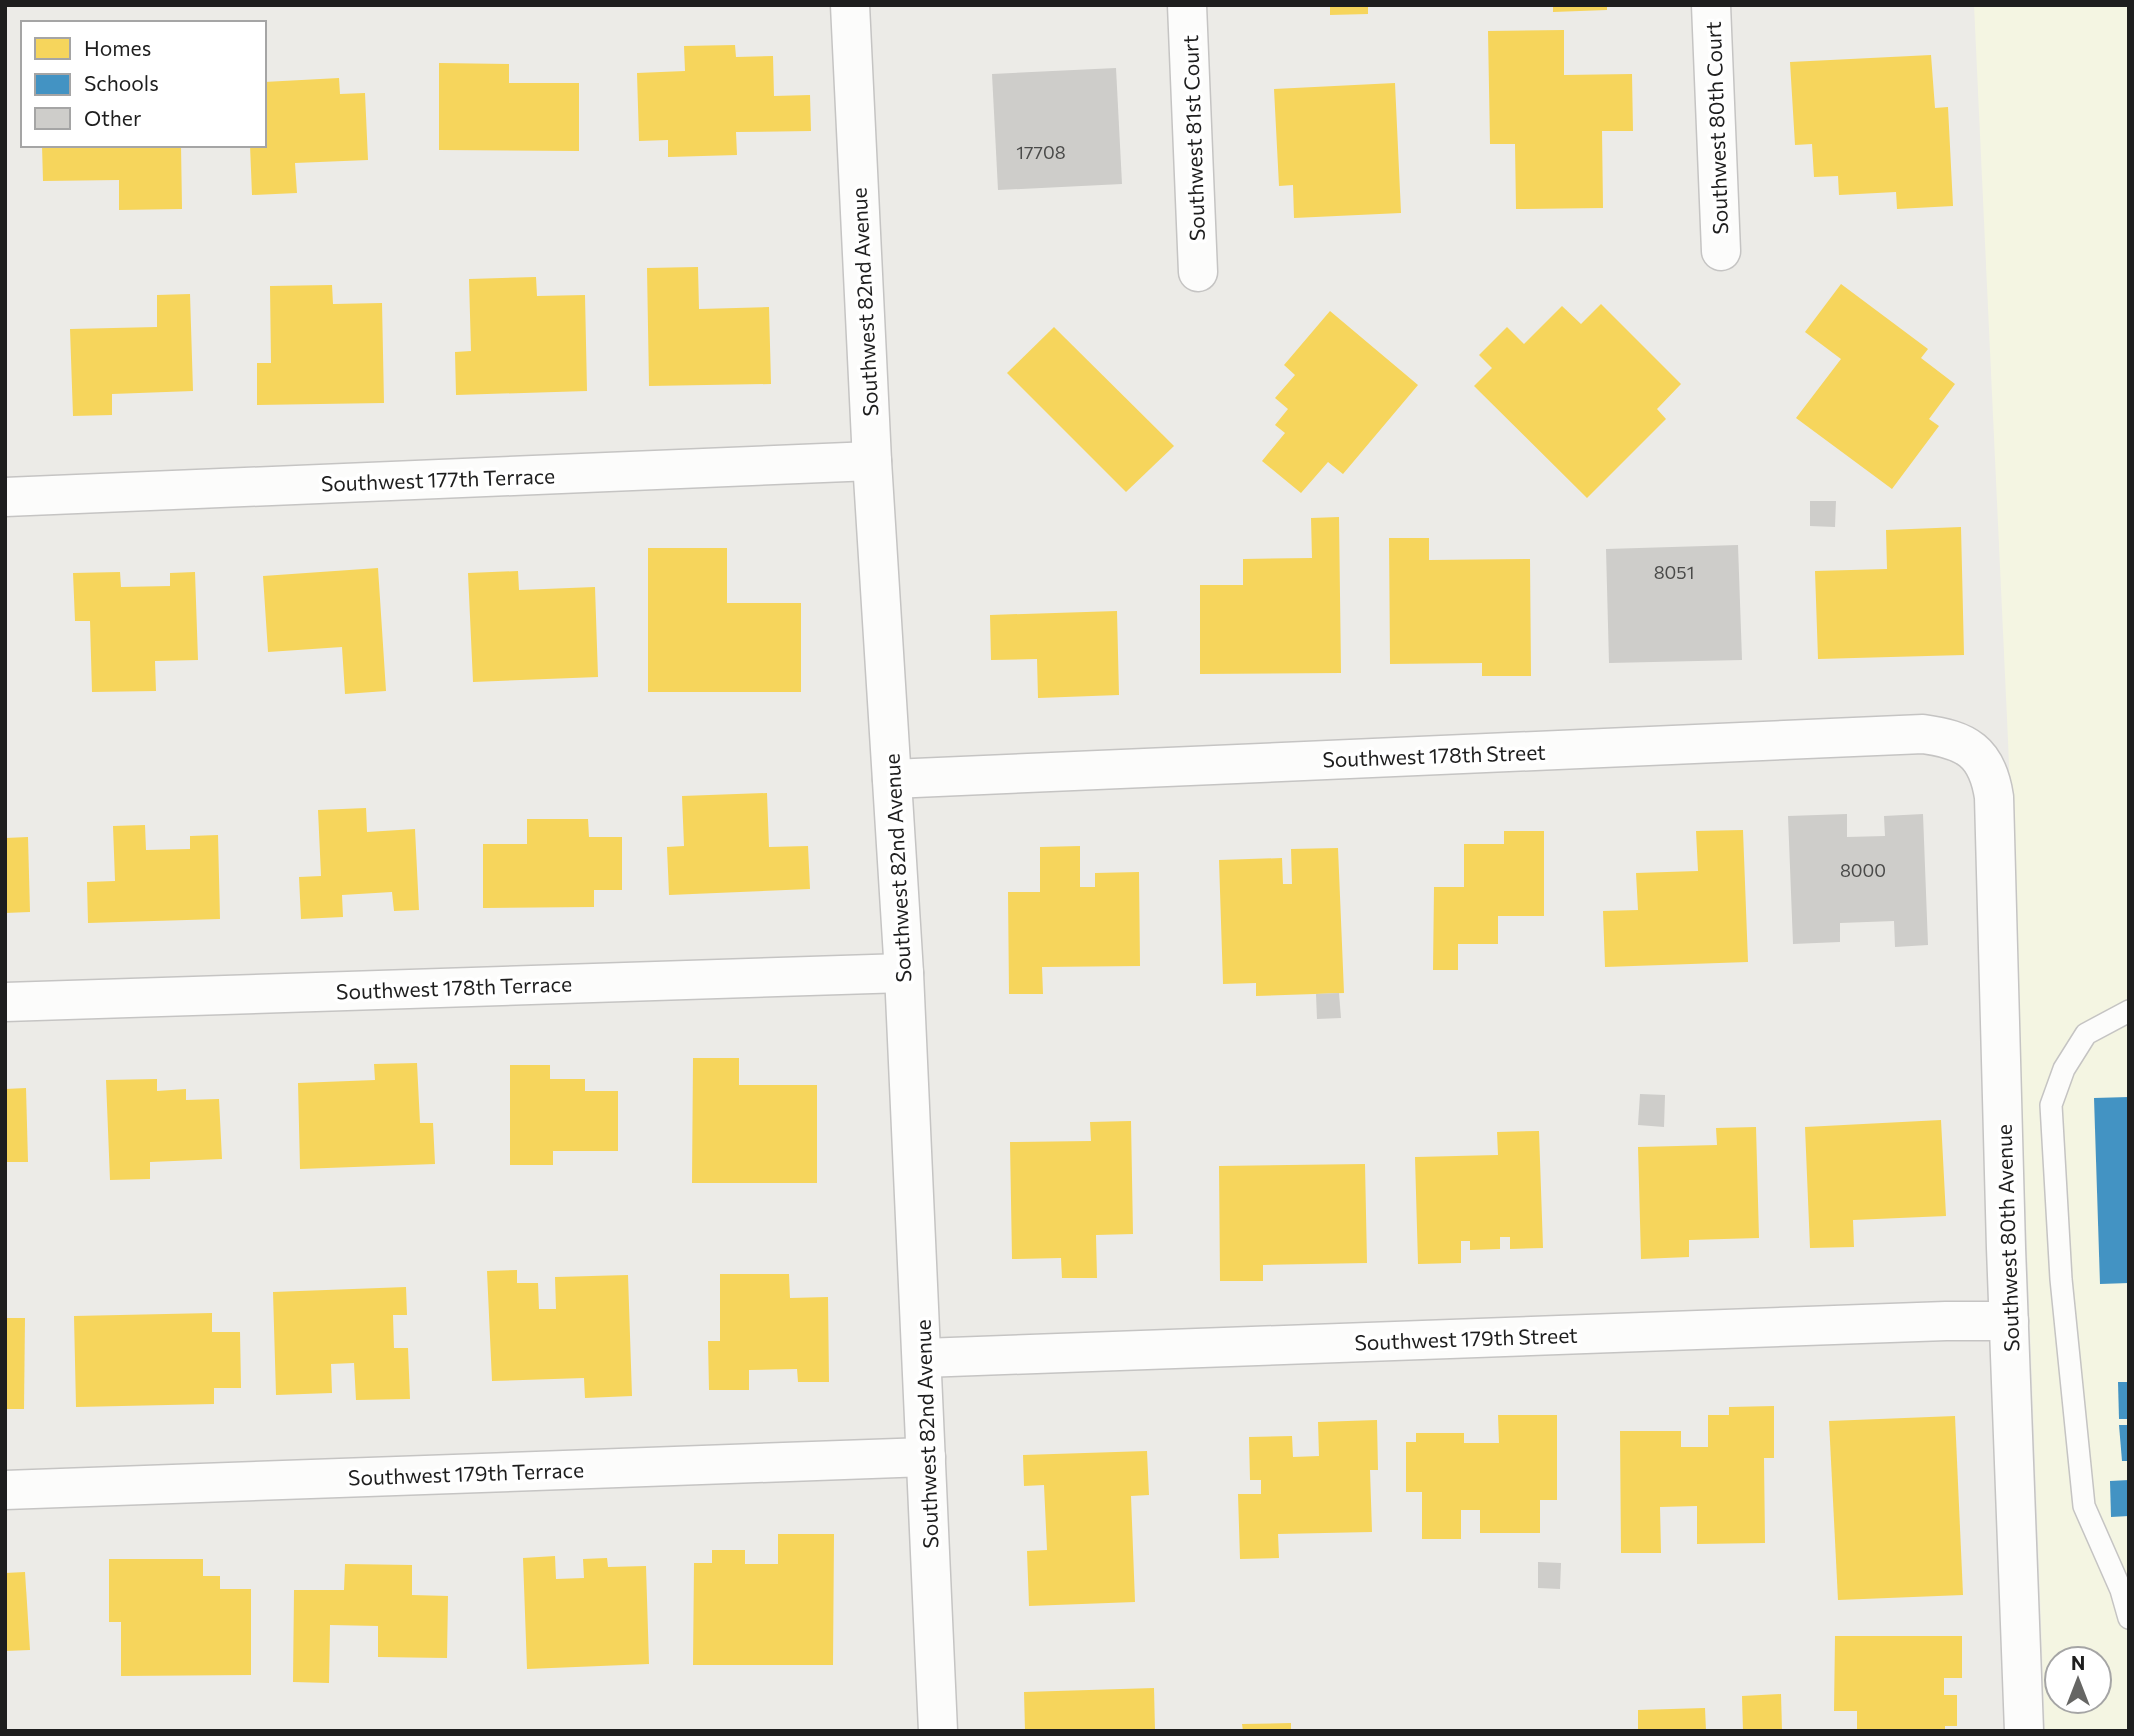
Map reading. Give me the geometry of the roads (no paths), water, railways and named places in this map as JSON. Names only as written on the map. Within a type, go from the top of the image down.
[{"type":"street","name":"Southwest 82nd Avenue","points":[[850,5],[872,461],[904,973],[938,1731]]},
{"type":"street","name":"Southwest 81st Court","points":[[1188,5],[1198,272]]},
{"type":"street","name":"Southwest 80th Court","points":[[1711,5],[1721,251]]},
{"type":"street","name":"Southwest 177th Terrace","points":[[5,497],[872,461]]},
{"type":"street","name":"Southwest 178th Street","points":[[892,779],[1923,734],[1944,737],[1974,749]]},
{"type":"street","name":"Southwest 80th Avenue","points":[[1974,749],[1992,781],[1994,797],[2024,1731]]},
{"type":"street","name":"Southwest 178th Terrace","points":[[5,1002],[904,973]]},
{"type":"street","name":"Southwest 179th Street","points":[[923,1359],[1946,1321],[2009,1321]]},
{"type":"street","name":"Southwest 179th Terrace","points":[[5,1490],[926,1457]]},
{"type":"lane","points":[[2129,1011],[2086,1034],[2064,1069],[2051,1105],[2062,1279],[2084,1506],[2121,1590],[2129,1618]]}]
